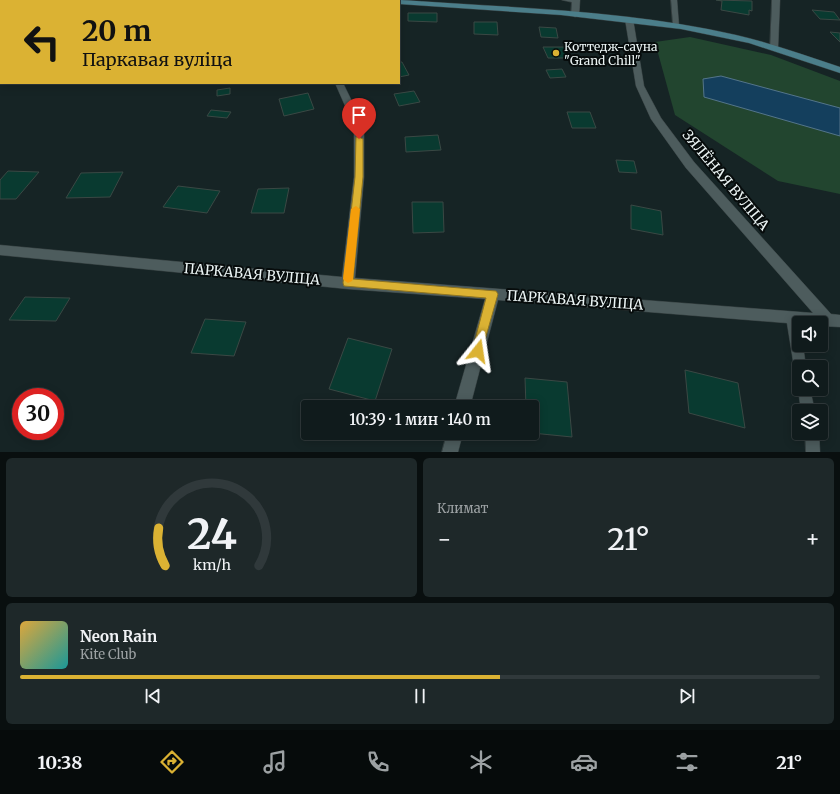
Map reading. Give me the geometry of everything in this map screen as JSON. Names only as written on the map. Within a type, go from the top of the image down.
[{"type":"street","points":[[774,48],[776,0]]},
{"type":"street","points":[[575,15],[576,1]]},
{"type":"street","points":[[400,2],[629,19],[676,26],[723,34],[774,48],[840,70]]},
{"type":"street","name":"ЗЯЛЁНАЯ ВУЛІЦА","points":[[629,19],[640,86],[656,118],[690,165],[833,320]]},
{"type":"street","points":[[339,84],[359,126],[359,177],[348,283]]},
{"type":"street","name":"ПАРКАВАЯ ВУЛІЦА","points":[[0,250],[348,283],[792,317]]},
{"type":"street","points":[[464,400],[493,294]]},
{"type":"street","points":[[450,452],[453,440]]},
{"type":"lane","points":[[565,0],[576,1]]},
{"type":"lane","points":[[674,0],[676,26]]},
{"type":"lane","points":[[812,440],[813,452]]},
{"type":"green space","points":[[690,37],[771,55],[840,81],[840,194],[778,181],[675,115],[655,42]]},
{"type":"water","points":[[721,76],[840,108],[840,136],[704,97],[703,79]]},
{"type":"building","points":[[716,0],[752,1],[752,11],[749,10],[749,15],[721,10],[722,1]]},
{"type":"building","points":[[812,10],[834,12],[840,20],[820,19]]},
{"type":"building","points":[[408,13],[437,13],[437,22],[408,21]]},
{"type":"building","points":[[474,22],[497,22],[498,35],[474,34]]},
{"type":"building","points":[[539,27],[556,28],[558,38],[541,37]]},
{"type":"building","points":[[830,32],[840,33],[840,42]]},
{"type":"building","name":"Коттедж-сауна \"Grand Chill\"","points":[[543,47],[565,47],[570,58],[548,58]]},
{"type":"building","points":[[400,62],[402,62],[409,75],[400,77]]},
{"type":"building","points":[[562,69],[566,77],[550,78],[546,70]]},
{"type":"building","points":[[230,88],[230,94],[217,96],[217,90]]},
{"type":"building","points":[[414,91],[420,102],[399,106],[394,94]]},
{"type":"building","points":[[308,93],[314,109],[284,116],[279,99]]},
{"type":"building","points":[[211,110],[231,112],[227,118],[207,116]]},
{"type":"building","points":[[567,112],[590,112],[596,128],[572,128]]},
{"type":"building","points":[[438,135],[441,150],[406,152],[405,137]]},
{"type":"building","points":[[616,160],[634,161],[637,173],[619,172]]},
{"type":"building","points":[[8,171],[39,172],[16,199],[0,199],[0,180]]},
{"type":"building","points":[[123,172],[110,197],[66,198],[81,173]]},
{"type":"building","points":[[178,186],[220,191],[207,213],[163,207]]},
{"type":"building","points":[[289,188],[284,213],[251,213],[258,189]]},
{"type":"building","points":[[412,202],[443,202],[444,232],[413,233]]},
{"type":"building","points":[[631,205],[661,211],[663,235],[631,229]]},
{"type":"building","points":[[25,297],[70,298],[56,321],[9,320]]},
{"type":"building","points":[[205,319],[246,322],[234,356],[191,353]]},
{"type":"building","points":[[348,338],[392,349],[375,400],[329,389]]},
{"type":"building","points":[[685,370],[738,383],[745,428],[689,413]]},
{"type":"building","points":[[525,378],[567,382],[572,437],[539,434],[539,400],[526,400]]},
{"type":"slow traffic","points":[[348,279],[356,209]]},
{"type":"place","name":"Коттедж-сауна \"Grand Chill\"","points":[[556,53]]},
{"type":"route","points":[[359,139],[359,177],[348,283],[493,294],[478,351]]}]
